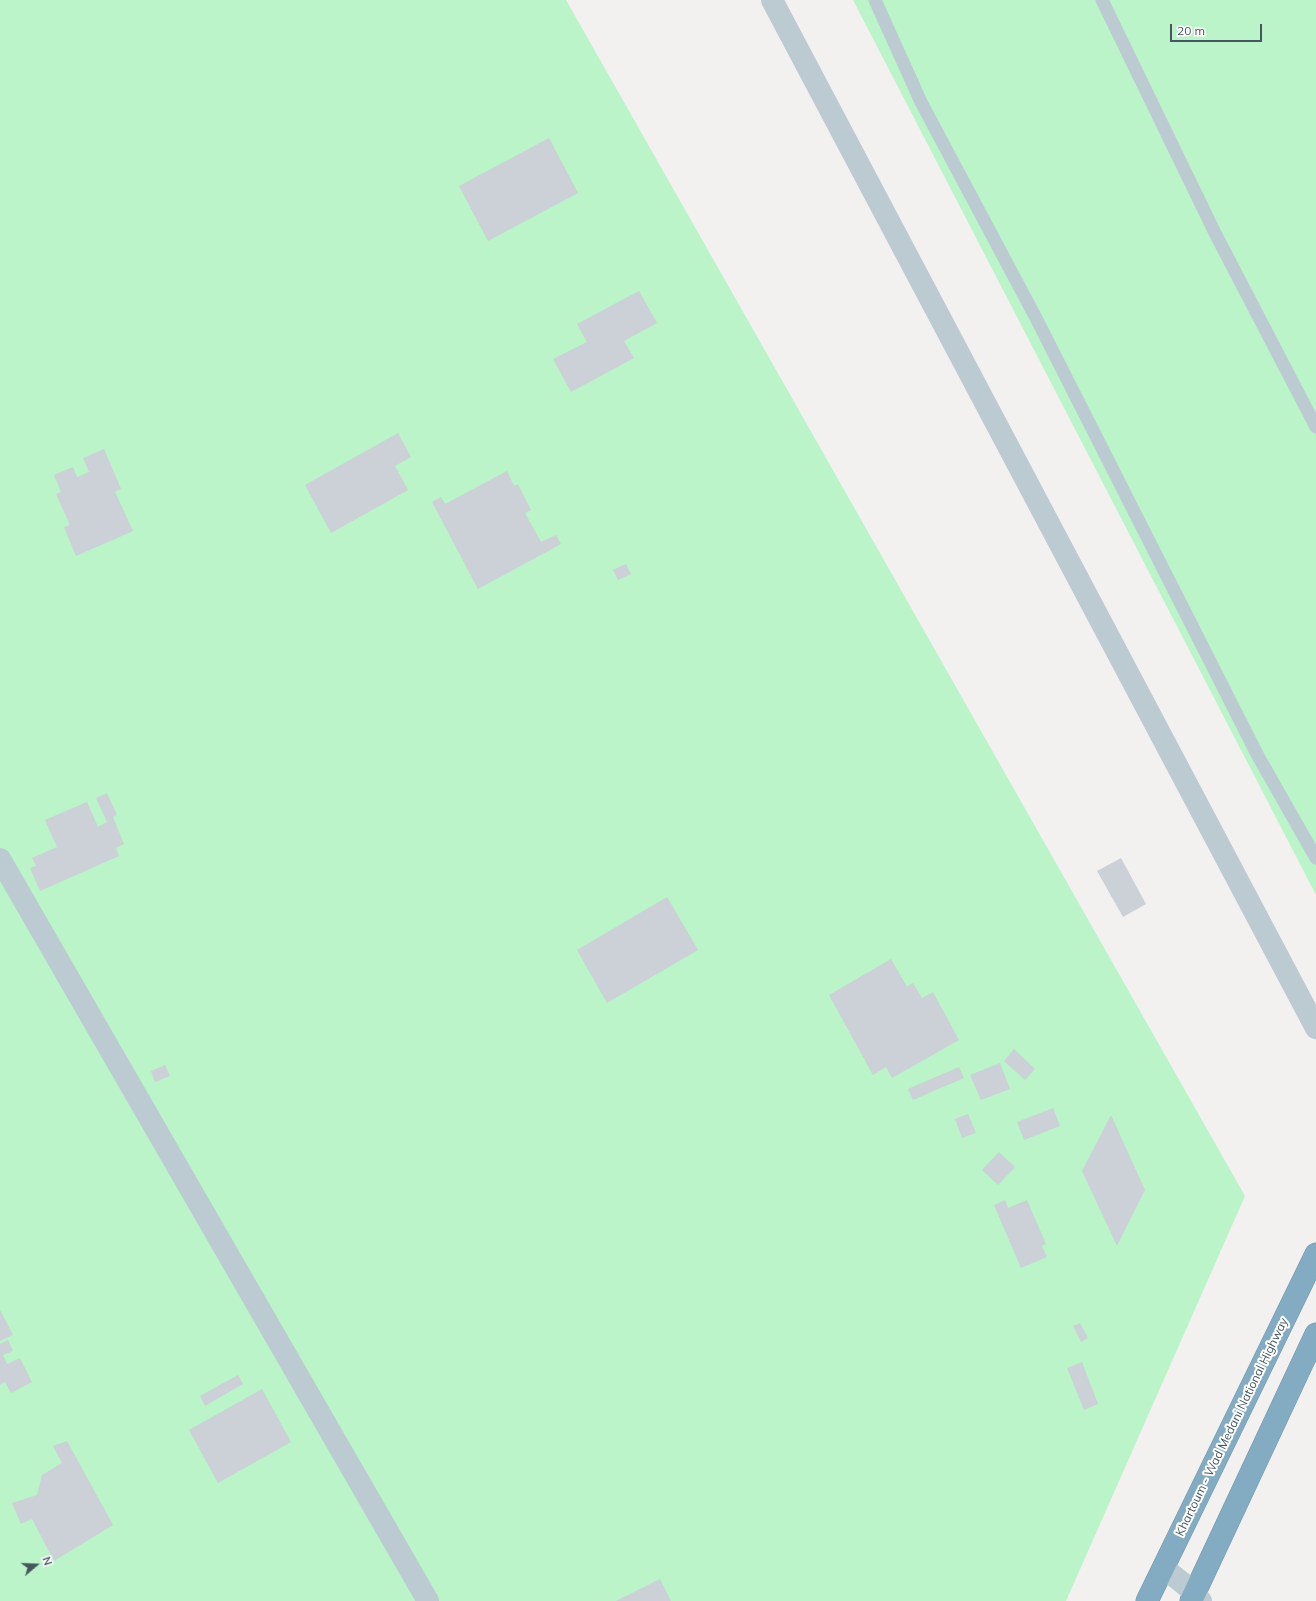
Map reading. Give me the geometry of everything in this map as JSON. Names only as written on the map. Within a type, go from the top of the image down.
[{"type":"highway","name":"Khartoum - Wad Medani National Highway","points":[[1147,1601],[1316,1254]]},
{"type":"highway","points":[[1195,1598],[1316,1334]]},
{"type":"street","points":[[772,0],[1316,1028]]},
{"type":"street","points":[[0,860],[428,1601]]},
{"type":"street","points":[[1164,1568],[1195,1598]]},
{"type":"lane","points":[[875,0],[921,102],[1036,318],[1258,756],[1316,858]]},
{"type":"lane","points":[[1102,0],[1214,233],[1316,427]]},
{"type":"green space","points":[[0,0],[566,0],[1245,1196],[1066,1601],[0,1601]]},
{"type":"green space","points":[[853,0],[1316,0],[1316,895]]},
{"type":"building","points":[[549,138],[578,193],[488,241],[459,186]]},
{"type":"building","points":[[639,291],[657,323],[624,341],[634,358],[571,392],[553,359],[587,342],[577,324]]},
{"type":"building","points":[[398,433],[411,457],[395,466],[408,490],[331,533],[305,485]]},
{"type":"building","points":[[104,449],[121,489],[115,492],[133,531],[76,556],[64,527],[70,525],[56,494],[61,492],[54,475],[73,467],[77,477],[89,472],[83,458]]},
{"type":"building","points":[[507,471],[514,486],[518,484],[531,510],[525,513],[541,542],[556,535],[561,544],[478,589],[432,502],[441,497],[445,504]]},
{"type":"building","points":[[626,564],[631,574],[618,580],[613,570]]},
{"type":"building","points":[[107,793],[117,815],[113,817],[124,844],[116,848],[119,856],[40,891],[30,868],[36,866],[32,858],[57,847],[45,820],[87,802],[98,827],[107,822],[96,798]]},
{"type":"building","points":[[1121,858],[1146,904],[1123,917],[1097,871]]},
{"type":"building","points":[[667,897],[698,950],[607,1003],[577,950]]},
{"type":"building","points":[[891,959],[907,987],[913,983],[922,998],[933,992],[959,1040],[892,1078],[886,1067],[873,1075],[829,995]]},
{"type":"building","points":[[1014,1049],[1035,1069],[1025,1080],[1004,1061]]},
{"type":"building","points":[[1000,1063],[1010,1089],[981,1100],[970,1075]]},
{"type":"building","points":[[165,1065],[170,1076],[155,1082],[151,1071]]},
{"type":"building","points":[[959,1067],[964,1078],[913,1100],[908,1089]]},
{"type":"building","points":[[1053,1108],[1060,1126],[1024,1140],[1017,1122]]},
{"type":"building","points":[[968,1114],[976,1133],[962,1138],[955,1119]]},
{"type":"building","points":[[1111,1115],[1145,1190],[1117,1246],[1082,1171]]},
{"type":"building","points":[[999,1152],[1015,1167],[998,1185],[982,1170]]},
{"type":"building","points":[[1005,1200],[1008,1208],[1027,1200],[1046,1244],[1042,1246],[1047,1257],[1021,1268],[994,1205]]},
{"type":"building","points":[[0,1310],[13,1335],[0,1341]]},
{"type":"building","points":[[1080,1323],[1088,1338],[1081,1342],[1073,1326]]},
{"type":"building","points":[[8,1340],[13,1351],[3,1355],[7,1364],[20,1358],[32,1382],[11,1393],[5,1382],[0,1385],[0,1344]]},
{"type":"building","points":[[1082,1362],[1098,1404],[1084,1410],[1067,1368]]},
{"type":"building","points":[[238,1375],[243,1384],[205,1406],[200,1396]]},
{"type":"building","points":[[262,1389],[291,1442],[218,1483],[189,1430]]},
{"type":"building","points":[[67,1441],[113,1525],[54,1561],[32,1519],[21,1524],[12,1503],[37,1495],[42,1475],[62,1463],[53,1446]]},
{"type":"building","points":[[660,1579],[671,1601],[616,1601]]}]
